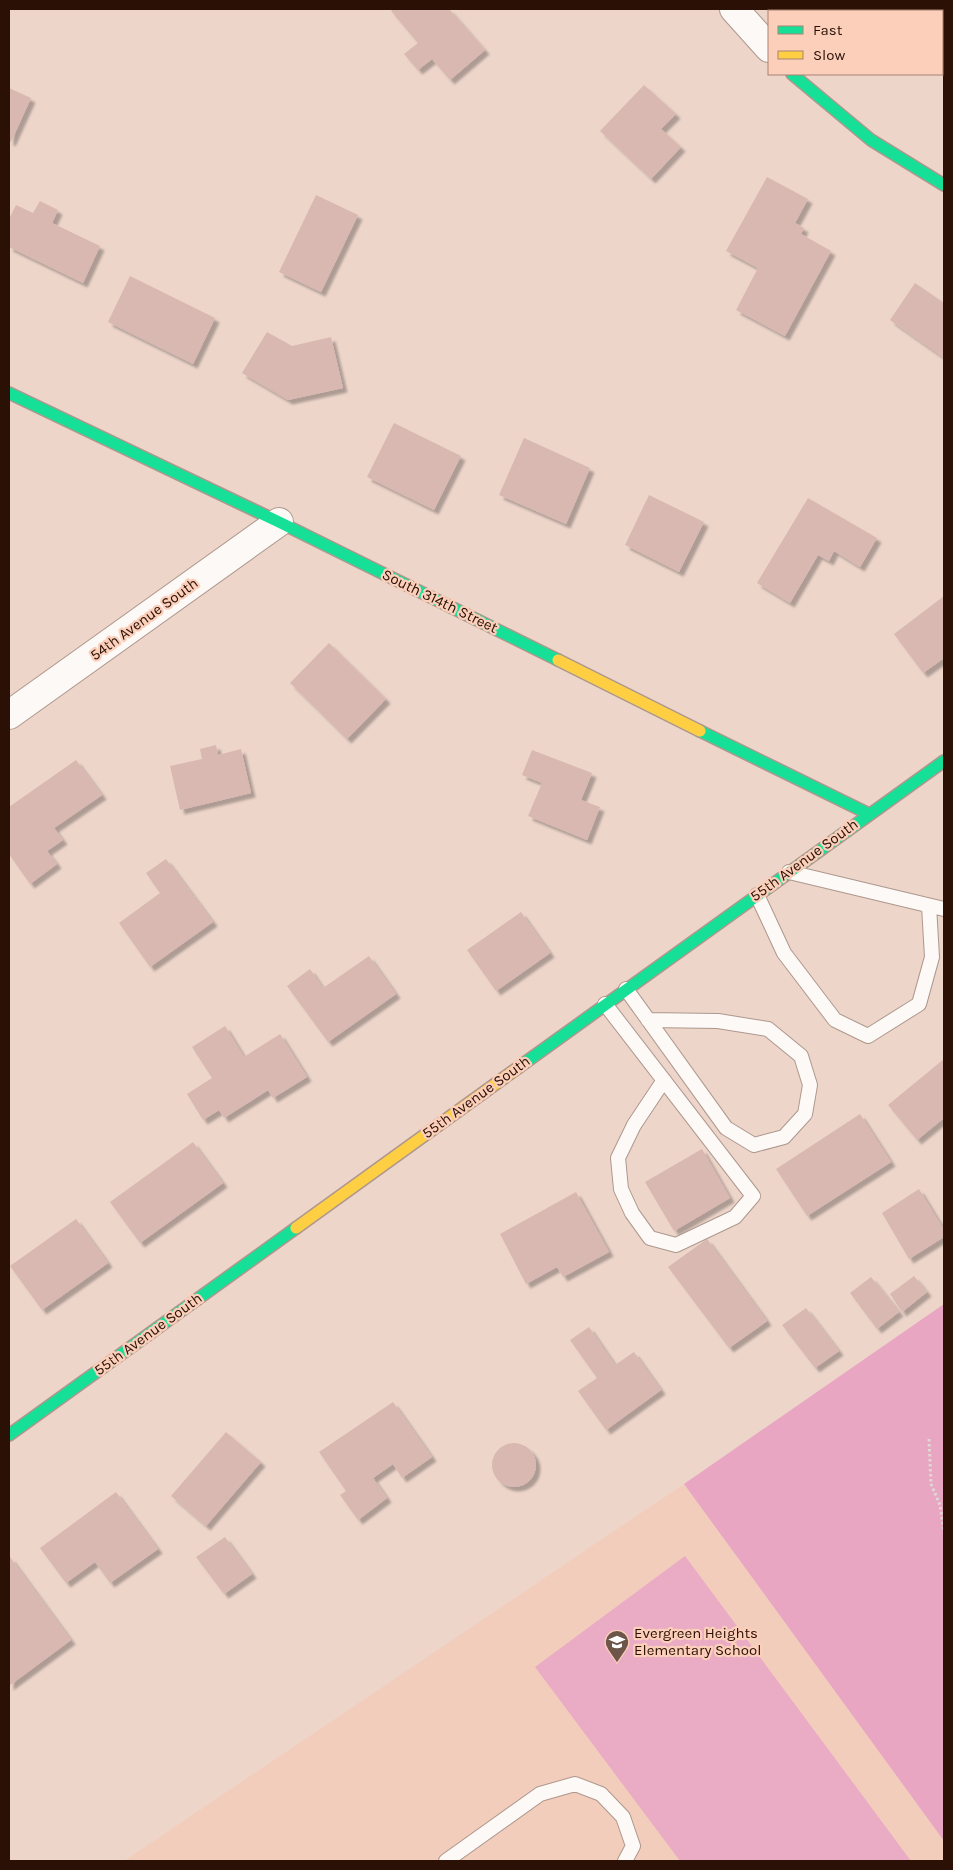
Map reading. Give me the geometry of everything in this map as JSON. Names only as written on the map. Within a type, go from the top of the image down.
[{"type":"street","points":[[734,9],[768,47]]},
{"type":"street","points":[[793,75],[871,140],[944,185]]},
{"type":"street","name":"South 314th Street","points":[[9,393],[279,522],[868,814]]},
{"type":"street","name":"54th Avenue South","points":[[9,715],[279,522]]},
{"type":"street","name":"55th Avenue South","points":[[9,1435],[944,761]]},
{"type":"lane","points":[[788,872],[944,909]]},
{"type":"lane","points":[[757,894],[784,953],[835,1020],[868,1036],[919,1004],[932,957],[929,906]]},
{"type":"lane","points":[[626,989],[648,1020],[726,1128],[754,1146],[784,1137],[805,1114],[810,1085],[801,1056],[768,1029],[718,1020],[648,1020]]},
{"type":"lane","points":[[605,1004],[664,1080],[753,1196],[735,1217],[676,1245],[650,1238],[632,1213],[621,1189],[618,1158],[634,1125],[664,1080]]},
{"type":"lane","points":[[446,1861],[540,1794],[575,1784],[602,1794],[624,1817],[633,1846],[625,1861]]},
{"type":"path","points":[[929,1439],[931,1484],[940,1505],[944,1532]]},
{"type":"shaded area","points":[[944,1304],[944,1841],[684,1484]]},
{"type":"shaded area","name":"Evergreen Heights Elementary School","points":[[684,1484],[944,1841],[944,1861],[124,1861]]},
{"type":"shaded area","points":[[685,1556],[911,1861],[680,1861],[535,1667]]},
{"type":"building","points":[[394,9],[449,9],[485,50],[450,80],[432,59],[418,70],[404,54],[418,43],[391,11]]},
{"type":"building","points":[[644,85],[676,114],[661,129],[681,147],[651,179],[600,131]]},
{"type":"building","points":[[9,88],[31,98],[11,142],[9,141]]},
{"type":"building","points":[[767,177],[808,199],[795,223],[804,228],[801,234],[831,251],[785,336],[736,310],[758,268],[726,251]]},
{"type":"building","points":[[316,195],[358,215],[321,292],[279,272]]},
{"type":"building","points":[[40,201],[58,210],[52,223],[100,246],[83,283],[9,247],[9,219],[16,205],[33,213]]},
{"type":"building","points":[[130,276],[215,318],[193,364],[108,322]]},
{"type":"building","points":[[915,283],[944,303],[944,358],[890,320]]},
{"type":"building","points":[[267,332],[292,346],[331,337],[343,388],[288,400],[242,373]]},
{"type":"building","points":[[394,423],[461,456],[434,510],[367,477]]},
{"type":"building","points":[[524,438],[590,468],[566,524],[499,495]]},
{"type":"building","points":[[649,495],[704,522],[679,572],[625,545]]},
{"type":"building","points":[[808,498],[877,538],[860,567],[834,551],[829,561],[818,555],[790,603],[757,583]]},
{"type":"building","points":[[944,596],[944,658],[923,673],[894,634]]},
{"type":"building","points":[[329,643],[386,699],[347,739],[290,683]]},
{"type":"building","points":[[216,745],[218,755],[241,749],[251,793],[180,810],[170,766],[202,759],[200,749]]},
{"type":"building","points":[[532,750],[592,773],[581,800],[600,807],[587,840],[528,816],[542,783],[522,775]]},
{"type":"building","points":[[76,760],[102,795],[54,828],[63,840],[47,851],[57,864],[30,884],[9,854],[9,807]]},
{"type":"building","points":[[166,859],[213,922],[150,967],[119,923],[160,893],[146,873]]},
{"type":"building","points":[[521,912],[550,953],[496,991],[467,950]]},
{"type":"building","points":[[369,956],[396,994],[328,1042],[287,986],[310,969],[323,988]]},
{"type":"building","points":[[225,1026],[244,1057],[280,1034],[307,1077],[273,1098],[268,1090],[224,1118],[219,1110],[203,1120],[187,1094],[212,1078],[192,1047]]},
{"type":"building","points":[[944,1059],[944,1118],[917,1140],[888,1105]]},
{"type":"building","points":[[860,1114],[891,1162],[807,1216],[776,1169]]},
{"type":"building","points":[[193,1142],[223,1183],[140,1243],[110,1202]]},
{"type":"building","points":[[702,1149],[730,1198],[674,1231],[645,1182]]},
{"type":"building","points":[[919,1189],[944,1230],[944,1237],[909,1259],[882,1213]]},
{"type":"building","points":[[576,1192],[609,1252],[563,1277],[557,1267],[526,1284],[500,1234]]},
{"type":"building","points":[[76,1219],[108,1263],[42,1310],[10,1266]]},
{"type":"building","points":[[707,1239],[767,1321],[729,1348],[668,1267]]},
{"type":"building","points":[[914,1276],[927,1292],[902,1312],[890,1294]]},
{"type":"building","points":[[871,1277],[899,1312],[877,1329],[850,1293]]},
{"type":"building","points":[[806,1308],[839,1351],[815,1368],[782,1325]]},
{"type":"building","points":[[589,1327],[615,1365],[634,1352],[661,1390],[606,1430],[578,1391],[597,1378],[570,1340]]},
{"type":"building","points":[[393,1402],[432,1457],[402,1478],[393,1464],[373,1478],[387,1498],[358,1520],[340,1495],[346,1491],[319,1452]]},
{"type":"building","points":[[226,1432],[261,1462],[206,1526],[171,1496]]},
{"type":"building","points":[[514,1443],[526,1447],[532,1453],[536,1465],[532,1477],[526,1483],[514,1487],[502,1483],[496,1477],[492,1465],[496,1453],[502,1447]]},
{"type":"building","points":[[116,1492],[158,1549],[110,1583],[95,1562],[66,1583],[40,1548]]},
{"type":"building","points":[[225,1537],[252,1574],[224,1594],[196,1557]]},
{"type":"building","points":[[9,1558],[71,1640],[9,1686]]},
{"type":"traffic: fast","points":[[793,75],[871,140],[944,185]]},
{"type":"traffic: fast","points":[[9,393],[279,522],[558,660]]},
{"type":"traffic: fast","points":[[700,731],[869,814]]},
{"type":"traffic: fast","points":[[519,1067],[944,761]]},
{"type":"traffic: fast","points":[[9,1435],[296,1228]]},
{"type":"traffic: slow","points":[[558,660],[700,731]]},
{"type":"traffic: slow","points":[[296,1228],[519,1067]]},
{"type":"place","name":"Evergreen Heights Elementary School","points":[[617,1663]]}]
